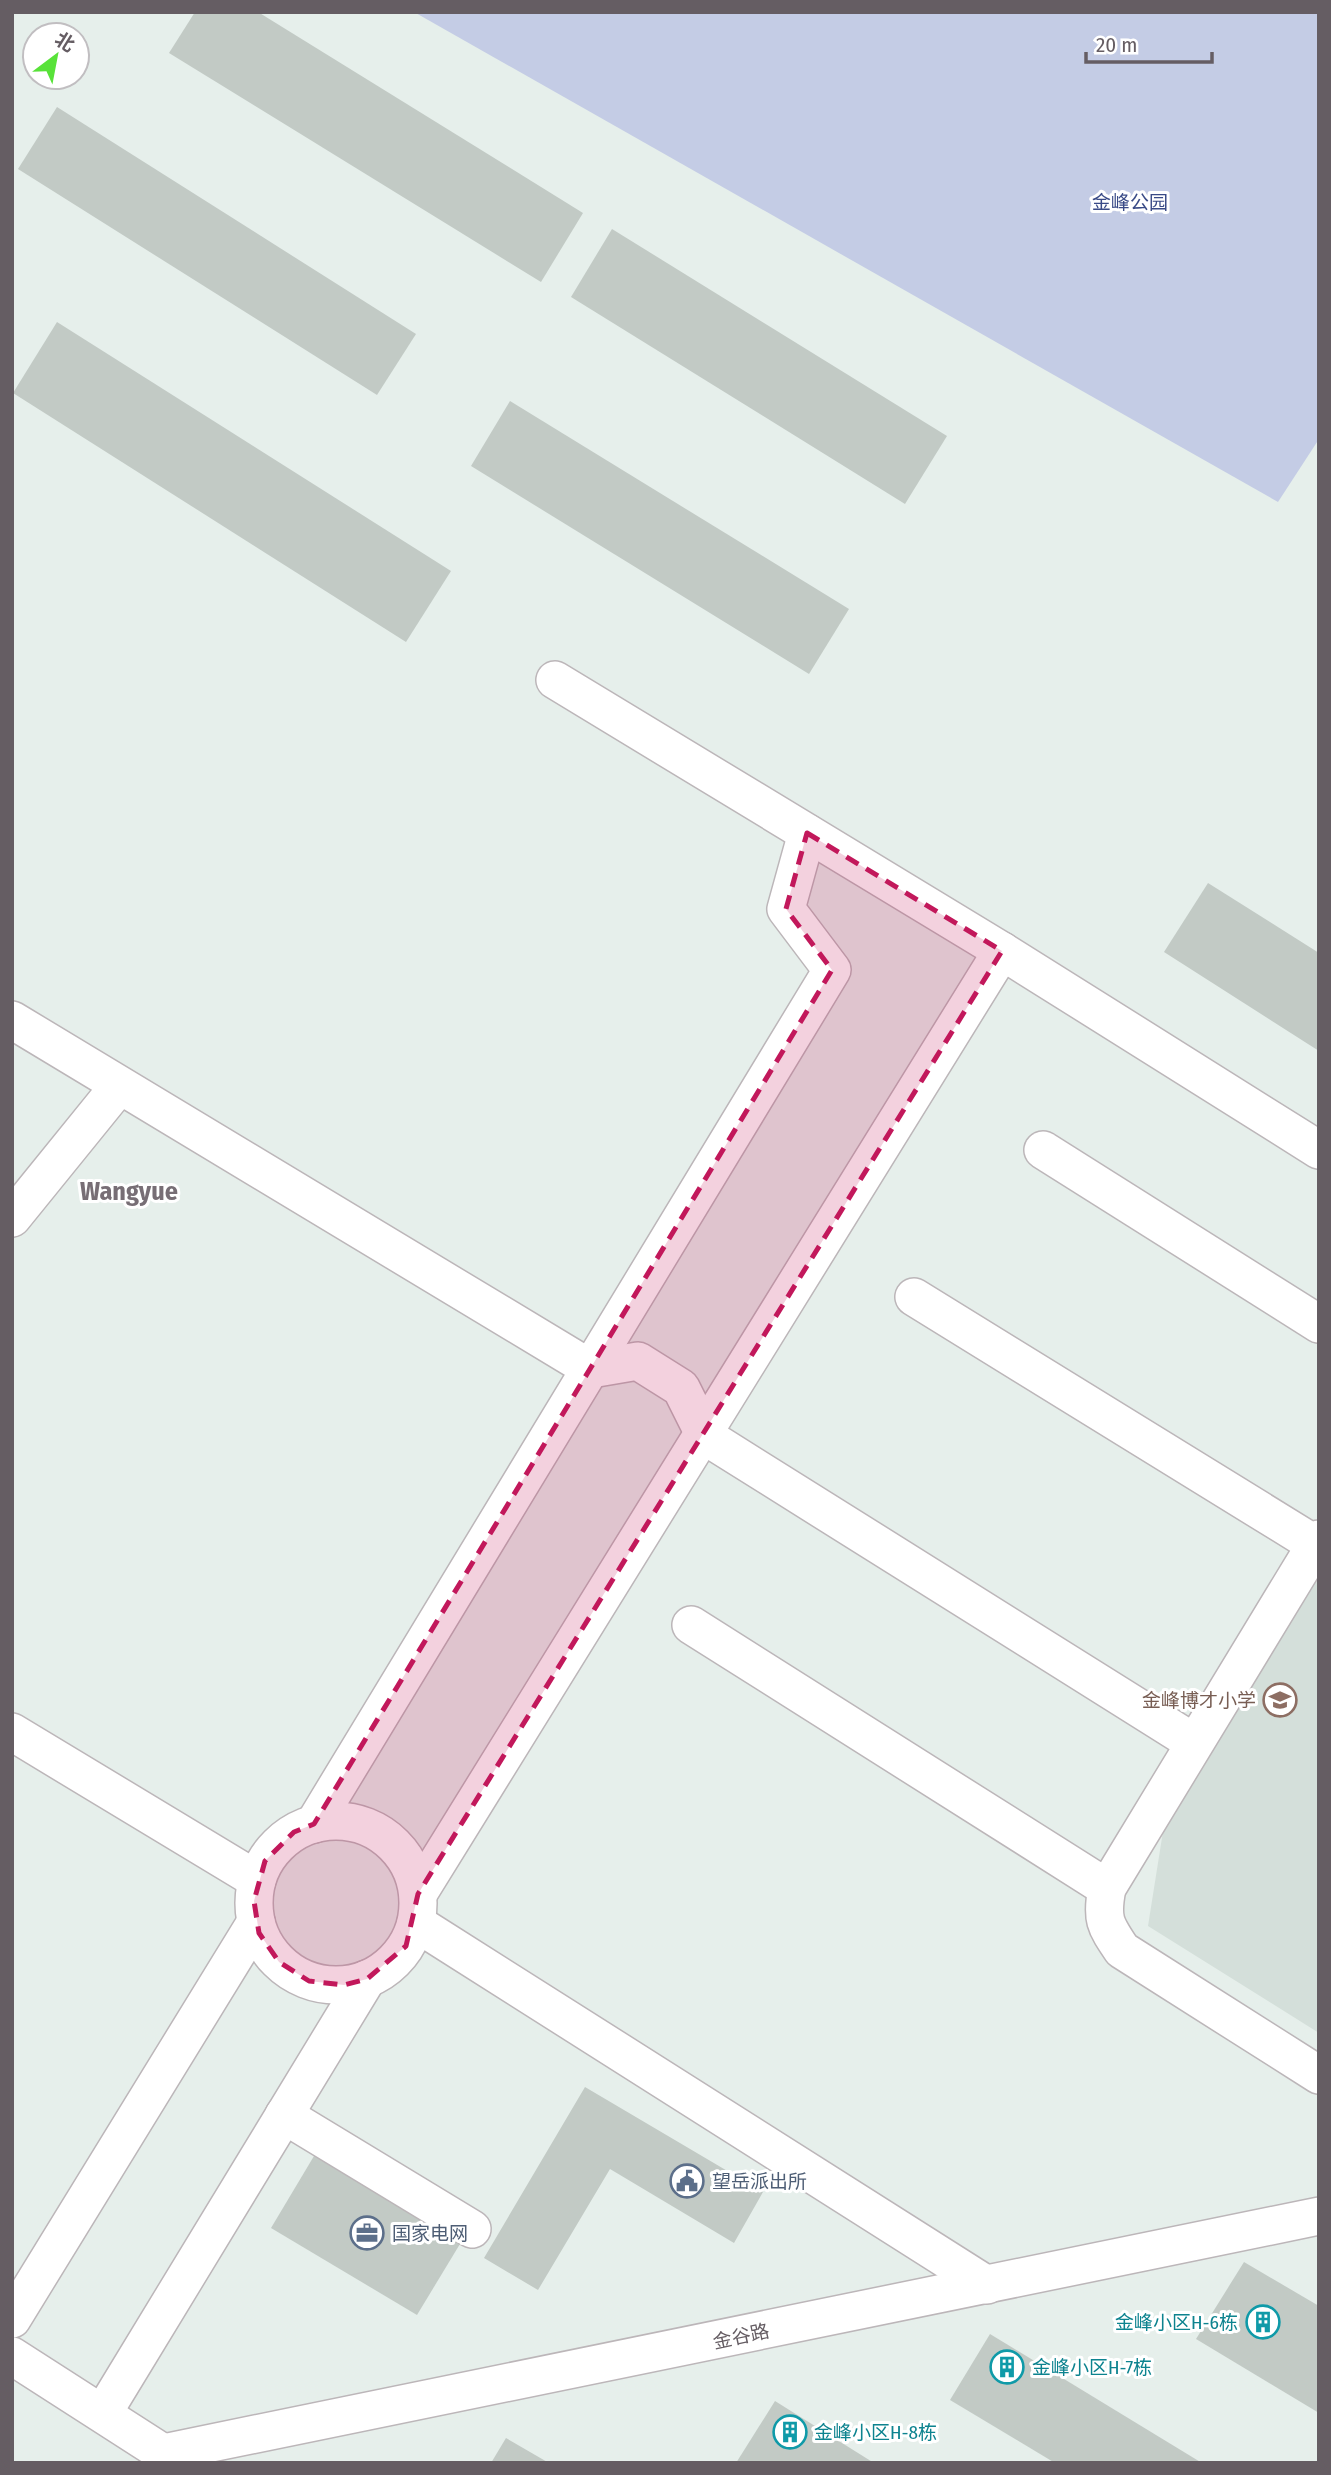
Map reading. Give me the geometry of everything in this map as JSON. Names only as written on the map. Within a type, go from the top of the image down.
[{"type":"street","points":[[555,680],[1002,951],[1319,1150]]},
{"type":"street","points":[[314,1824],[832,970],[786,909],[807,833]]},
{"type":"street","points":[[103,2413],[367,1979],[398,1957],[417,1908],[1002,951]]},
{"type":"street","points":[[12,1020],[591,1369],[638,1361],[681,1388],[705,1436],[1193,1742]]},
{"type":"street","points":[[12,1218],[120,1086]]},
{"type":"street","points":[[1043,1150],[1319,1324]]},
{"type":"street","points":[[914,1297],[1317,1542],[1193,1742],[1107,1888],[1103,1909],[1105,1924],[1122,1950],[1319,2075]]},
{"type":"street","points":[[691,1625],[1107,1888]]},
{"type":"street","points":[[12,1732],[257,1880]]},
{"type":"street","points":[[367,1979],[332,1985],[298,1976],[271,1953],[256,1922],[254,1901],[257,1880],[265,1861],[278,1845],[295,1832],[314,1824],[348,1822],[381,1834],[406,1860],[417,1908],[987,2286]]},
{"type":"street","points":[[12,2319],[256,1922]]},
{"type":"street","points":[[284,2115],[472,2229]]},
{"type":"street","name":"金谷路","points":[[160,2458],[1319,2216]]},
{"type":"street","points":[[12,2356],[103,2413],[160,2458]]},
{"type":"highlighted area","points":[[807,833],[1002,951],[418,1894],[406,1946],[367,1979],[344,1985],[309,1981],[279,1962],[259,1933],[254,1901],[265,1861],[294,1832],[314,1824],[832,970],[786,909]]},
{"type":"shaded area","name":"金峰博才小学","points":[[1319,1575],[1319,2033],[1148,1926],[1164,1825]]},
{"type":"green space","name":"金峰公园","points":[[414,12],[1319,12],[1319,439],[1278,502]]},
{"type":"building","points":[[195,12],[258,12],[583,213],[541,282],[169,53]]},
{"type":"building","points":[[57,107],[416,334],[377,395],[18,169]]},
{"type":"building","points":[[612,229],[947,436],[905,504],[571,297]]},
{"type":"building","points":[[57,322],[451,571],[406,642],[13,393]]},
{"type":"building","points":[[510,401],[849,609],[809,674],[471,466]]},
{"type":"building","points":[[1208,883],[1319,953],[1319,1051],[1164,952]]},
{"type":"building","name":"望岳派出所","points":[[585,2087],[763,2192],[734,2243],[610,2169],[538,2290],[484,2258]]},
{"type":"building","name":"国家电网","points":[[317,2151],[463,2239],[417,2315],[271,2228]]},
{"type":"building","name":"金峰小区H-6栋","points":[[1244,2262],[1319,2306],[1319,2413],[1196,2339]]},
{"type":"building","name":"金峰小区H-7栋","points":[[990,2334],[1202,2463],[1055,2463],[950,2400]]},
{"type":"building","name":"金峰小区H-8栋","points":[[775,2401],[874,2463],[736,2463]]},
{"type":"building","points":[[506,2438],[549,2463],[491,2463]]},
{"type":"place","name":"金峰博才小学","points":[[1280,1700]]},
{"type":"place","name":"望岳派出所","points":[[687,2181]]},
{"type":"place","name":"国家电网","points":[[367,2233]]},
{"type":"place","name":"金峰小区H-6栋","points":[[1263,2322]]},
{"type":"place","name":"金峰小区H-7栋","points":[[1007,2367]]},
{"type":"place","name":"金峰小区H-8栋","points":[[790,2432]]},
{"type":"district","name":"Wangyue","points":[[129,1191]]}]
